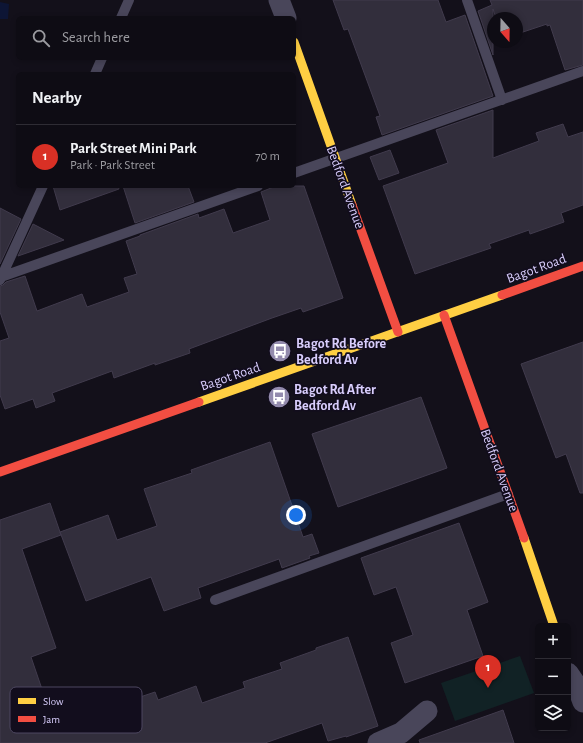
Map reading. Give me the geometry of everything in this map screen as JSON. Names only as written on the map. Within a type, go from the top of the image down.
[{"type":"street","points":[[279,0],[285,16]]},
{"type":"street","name":"Bedford Avenue","points":[[296,48],[398,332]]},
{"type":"street","name":"Bagot Road","points":[[0,472],[583,266]]},
{"type":"street","name":"Bedford Avenue","points":[[444,315],[553,623]]},
{"type":"street","points":[[571,677],[577,686],[583,702]]},
{"type":"street","points":[[378,743],[401,733],[427,712]]},
{"type":"lane","points":[[122,16],[129,0]]},
{"type":"lane","points":[[467,0],[502,100]]},
{"type":"lane","points":[[96,72],[101,60]]},
{"type":"lane","points":[[296,172],[583,72]]},
{"type":"lane","points":[[1,278],[42,188]]},
{"type":"lane","points":[[1,278],[252,188]]},
{"type":"lane","points":[[215,600],[508,494]]},
{"type":"shaded area","points":[[520,656],[534,693],[455,721],[441,683]]},
{"type":"water","points":[[0,2],[9,4],[8,19],[0,19]]},
{"type":"building","points":[[333,0],[438,0],[446,22],[465,15],[493,96],[382,135],[376,117],[380,116],[348,29],[344,30]]},
{"type":"building","points":[[490,0],[583,0],[583,65],[565,70],[550,25],[547,26],[547,24],[523,32],[523,12],[494,12],[493,9],[493,12],[487,12],[487,37],[478,11],[492,5]]},
{"type":"building","points":[[493,110],[493,158],[539,141],[536,133],[563,124],[568,137],[583,132],[583,205],[561,213],[564,222],[530,234],[529,230],[489,244],[491,248],[415,274],[383,186],[448,163],[436,130]]},
{"type":"building","points":[[390,150],[399,173],[379,180],[370,157]]},
{"type":"building","points":[[296,186],[304,186],[343,298],[303,312],[301,308],[272,318],[189,349],[190,353],[155,365],[155,363],[114,378],[112,371],[52,393],[55,401],[36,408],[33,399],[5,409],[0,395],[0,341],[9,338],[0,312],[0,286],[6,282],[25,276],[37,311],[82,294],[87,307],[129,292],[124,278],[137,274],[126,241],[198,214],[199,218],[224,209],[233,233],[270,220],[261,192],[271,188],[296,188]]},
{"type":"building","points":[[54,188],[119,188],[119,189],[60,210]]},
{"type":"building","points":[[124,188],[189,188],[194,202],[135,223]]},
{"type":"building","points":[[0,208],[21,219],[0,264]]},
{"type":"building","points":[[33,224],[64,240],[18,256]]},
{"type":"building","points":[[583,342],[583,493],[580,493],[566,454],[556,458],[521,364]]},
{"type":"building","points":[[421,397],[447,468],[338,507],[312,434]]},
{"type":"building","points":[[270,442],[303,537],[312,534],[319,553],[309,556],[310,558],[282,568],[279,559],[198,588],[201,598],[164,611],[151,577],[86,601],[60,532],[108,515],[117,540],[157,526],[144,489],[192,473],[191,470]]},
{"type":"building","points":[[50,503],[61,535],[22,549],[56,648],[31,657],[41,687],[10,687],[10,733],[142,733],[142,696],[155,692],[158,700],[196,686],[202,703],[245,688],[243,682],[282,669],[280,663],[348,637],[378,726],[346,737],[328,741],[322,723],[265,743],[0,743],[0,520]]},
{"type":"building","points":[[459,523],[488,602],[467,610],[483,656],[405,683],[391,643],[413,635],[396,587],[374,595],[361,558]]},
{"type":"building","points":[[503,710],[514,743],[420,743],[419,740]]},
{"type":"traffic: slow","points":[[296,48],[352,205]]},
{"type":"traffic: slow","points":[[199,402],[502,295]]},
{"type":"traffic: slow","points":[[524,538],[553,623]]},
{"type":"traffic: jam","points":[[352,205],[398,332]]},
{"type":"traffic: jam","points":[[502,295],[583,266]]},
{"type":"traffic: jam","points":[[444,315],[524,538]]},
{"type":"traffic: jam","points":[[0,472],[199,402]]},
{"type":"place","name":"Bagot Rd Before Bedford Av","points":[[280,351]]},
{"type":"place","name":"Bagot Rd After Bedford Av","points":[[279,397]]},
{"type":"place","name":"Park Street Mini Park","points":[[488,688]]}]
